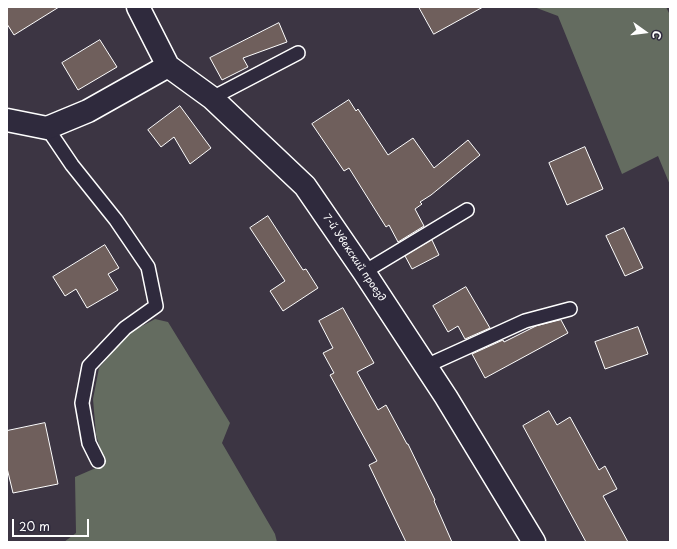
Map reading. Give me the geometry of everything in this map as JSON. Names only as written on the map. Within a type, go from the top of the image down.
[{"type":"street","name":"7-й Увекский проезд","points":[[138,7],[168,66],[212,98],[305,186],[426,366],[534,542]]},
{"type":"street","points":[[7,120],[47,128],[88,111],[168,66]]},
{"type":"lane","points":[[212,98],[298,53]]},
{"type":"lane","points":[[47,128],[72,165],[116,220],[148,268],[156,306],[125,328],[89,366],[82,403],[89,443],[98,461]]},
{"type":"lane","points":[[364,272],[467,210]]},
{"type":"lane","points":[[426,366],[525,321],[570,309]]},
{"type":"shaded area","points":[[534,7],[666,7],[670,15],[670,185],[658,156],[622,174],[558,16]]},
{"type":"shaded area","points":[[155,319],[168,322],[230,423],[222,443],[275,534],[277,542],[64,542],[76,533],[75,477],[105,464],[96,435],[93,399],[99,368],[129,333]]},
{"type":"building","points":[[7,7],[59,7],[14,35],[7,24]]},
{"type":"building","points":[[419,7],[483,7],[434,34]]},
{"type":"building","points":[[279,23],[287,42],[243,58],[248,67],[222,80],[210,58]]},
{"type":"building","points":[[100,40],[117,67],[78,90],[62,63]]},
{"type":"building","points":[[349,100],[356,111],[358,109],[388,155],[413,138],[434,168],[468,140],[480,155],[431,195],[420,202],[422,204],[415,209],[424,226],[398,242],[389,225],[386,227],[349,168],[344,171],[312,124]]},
{"type":"building","points":[[180,106],[211,148],[190,164],[174,137],[161,147],[148,130]]},
{"type":"building","points":[[585,147],[603,189],[567,205],[549,163]]},
{"type":"building","points":[[268,216],[303,270],[306,269],[318,288],[283,311],[270,291],[285,281],[250,228]]},
{"type":"building","points":[[624,228],[643,268],[625,276],[606,236]]},
{"type":"building","points":[[432,240],[439,255],[412,269],[405,256]]},
{"type":"building","points":[[105,245],[119,268],[108,274],[118,290],[87,308],[76,289],[65,296],[53,277]]},
{"type":"building","points":[[466,287],[490,328],[465,339],[458,326],[448,332],[433,306]]},
{"type":"building","points":[[343,308],[374,363],[357,372],[378,410],[386,405],[408,444],[435,500],[434,501],[452,542],[406,542],[369,465],[377,461],[330,375],[334,373],[323,353],[333,348],[319,321]]},
{"type":"building","points":[[561,320],[568,333],[485,378],[472,354],[503,340],[504,342],[536,326]]},
{"type":"building","points":[[638,327],[648,354],[605,369],[595,342]]},
{"type":"building","points":[[549,411],[557,425],[570,417],[599,470],[605,466],[617,489],[603,496],[628,542],[586,542],[523,426]]},
{"type":"building","points":[[45,423],[58,484],[13,493],[7,468],[7,431]]}]
